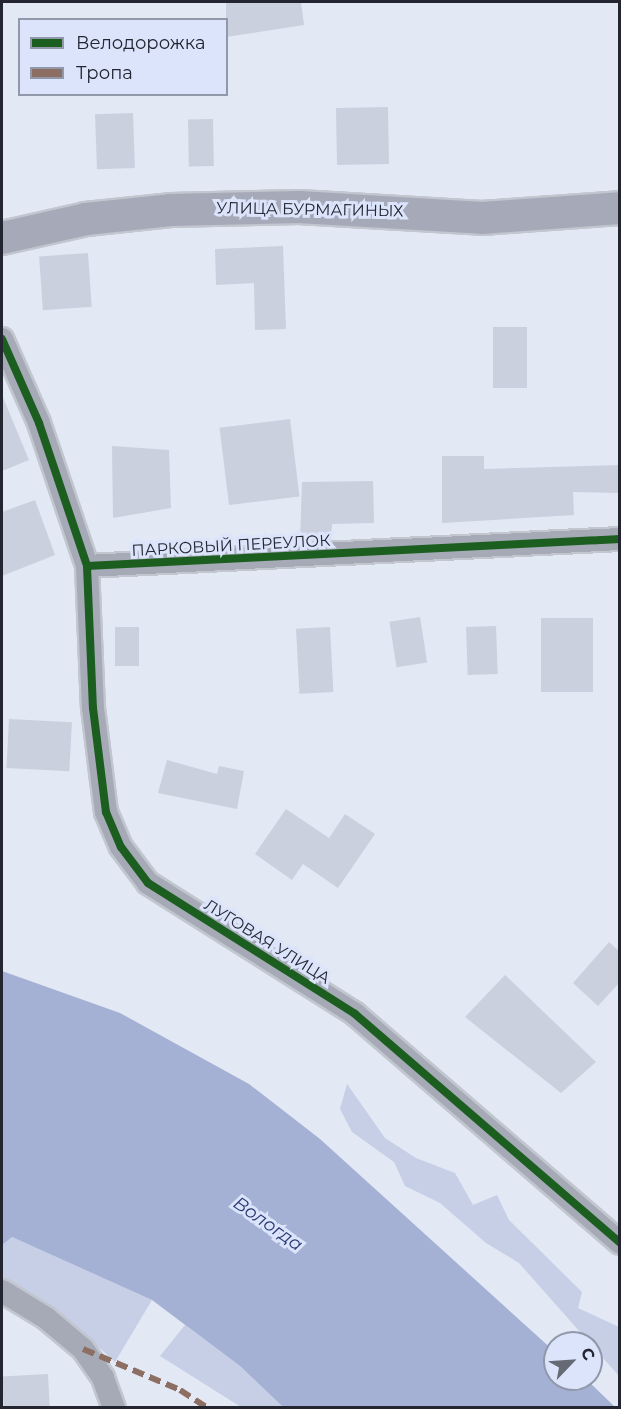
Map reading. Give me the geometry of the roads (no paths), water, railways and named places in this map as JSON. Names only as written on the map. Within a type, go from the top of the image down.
[{"type":"street","name":"УЛИЦА БУРМАГИНЫХ","points":[[2,238],[86,219],[171,210],[333,208],[482,218],[540,218],[620,208]]},
{"type":"street","points":[[2,339],[39,423],[87,566]]},
{"type":"street","name":"ПАРКОВЫЙ ПЕРЕУЛОК","points":[[87,566],[620,539]]},
{"type":"street","name":"ЛУГОВАЯ УЛИЦА","points":[[87,566],[93,708],[106,812],[121,848],[148,883],[355,1014],[620,1243]]},
{"type":"street","points":[[2,1291],[46,1318],[83,1349],[103,1378],[114,1407]]},
{"type":"water","name":"Вологда","points":[[2,971],[120,1013],[249,1084],[320,1139],[543,1341],[543,1391],[598,1391],[615,1407],[283,1407],[240,1366],[152,1300],[12,1237],[2,1245]]}]
